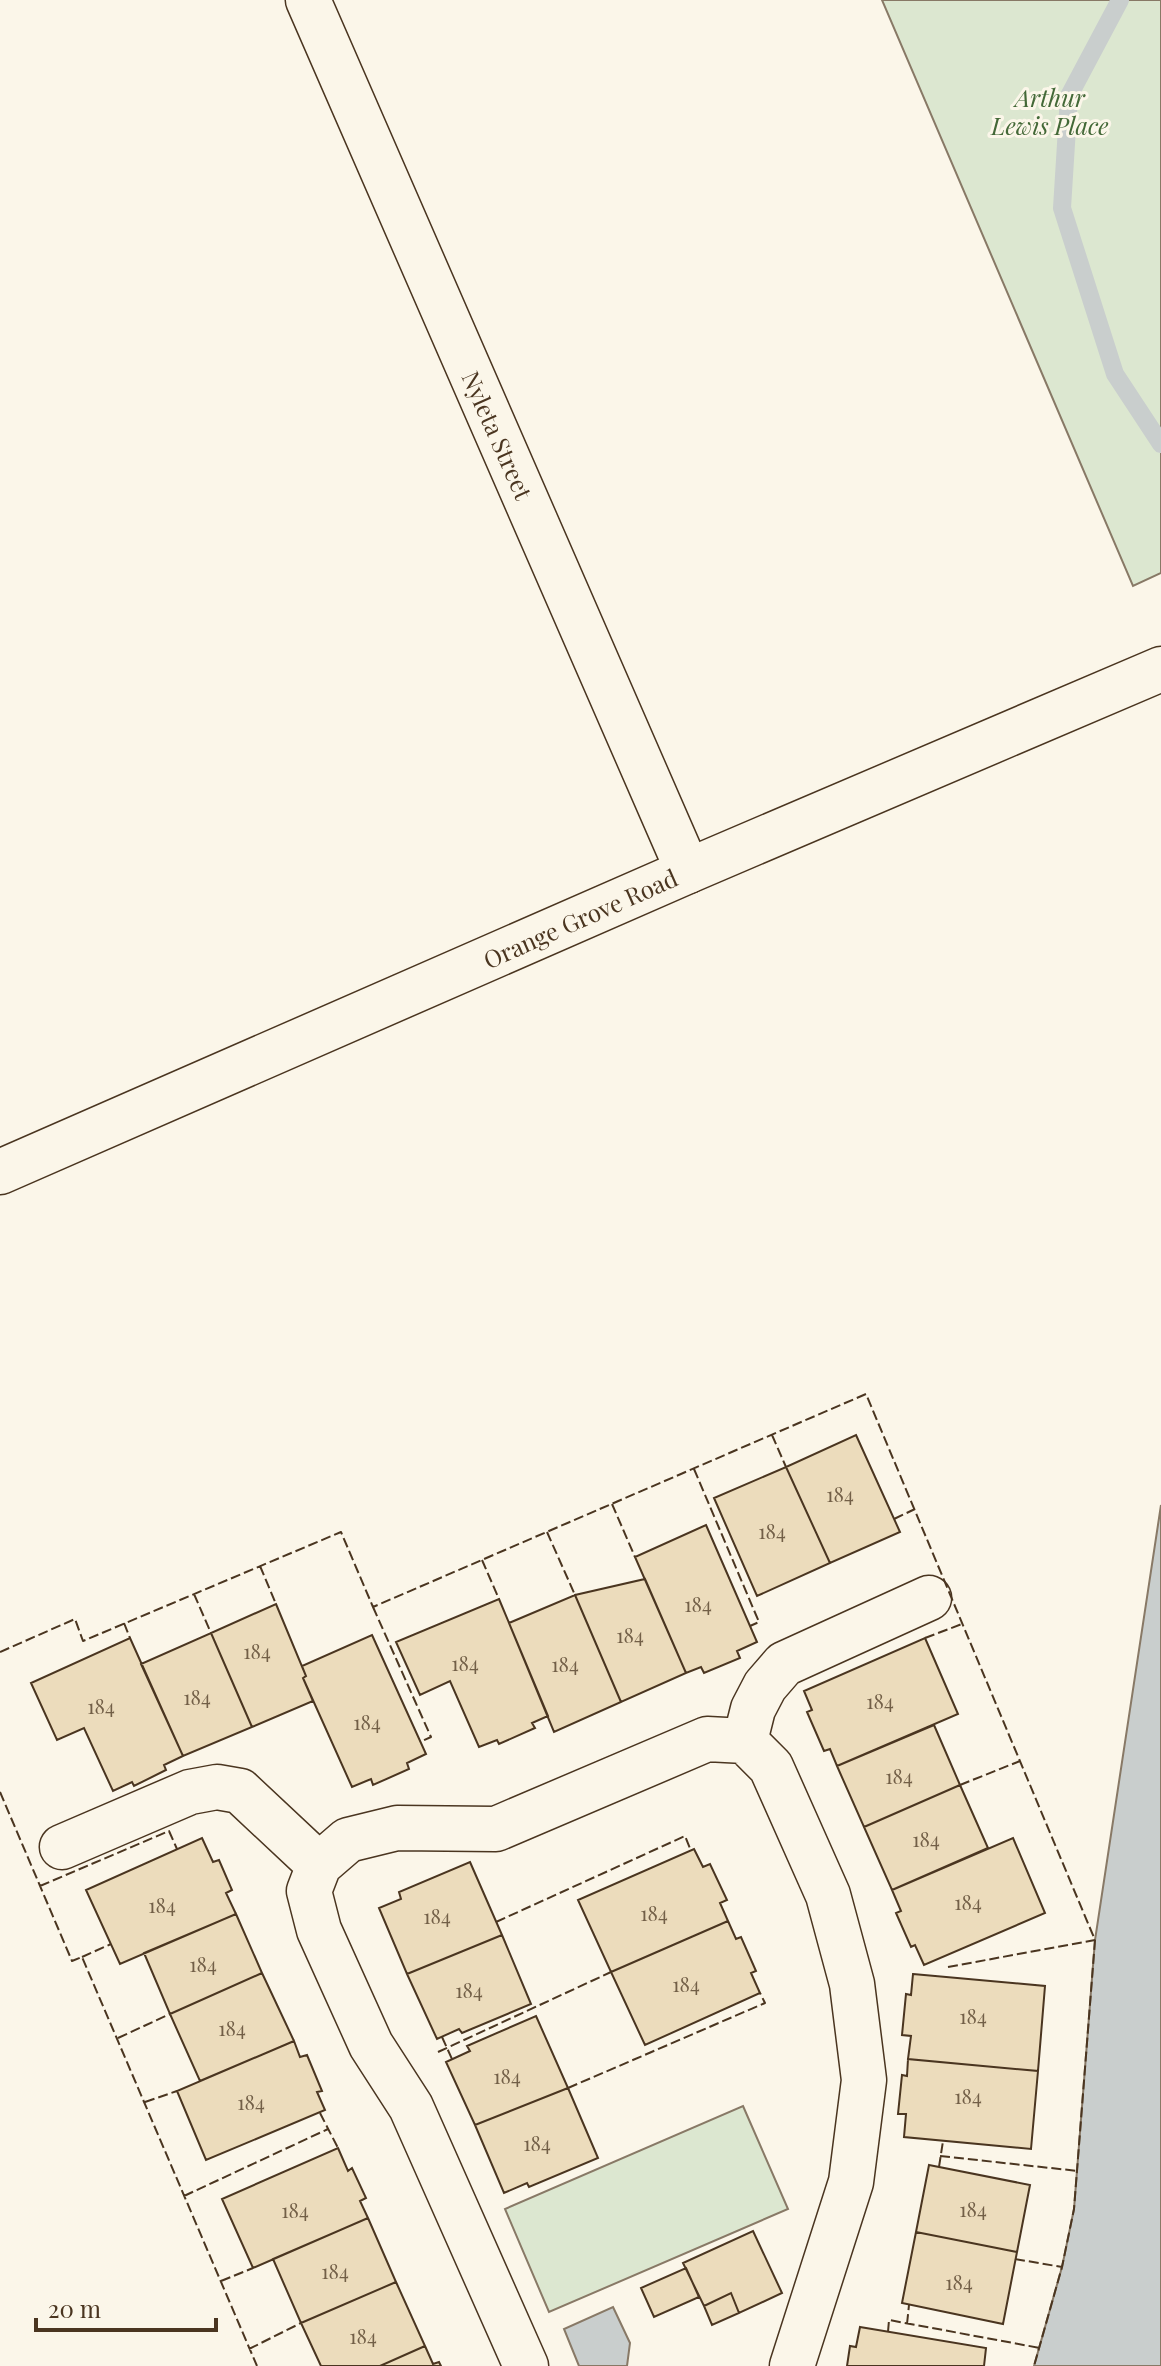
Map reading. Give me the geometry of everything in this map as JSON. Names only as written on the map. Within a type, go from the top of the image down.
[{"type":"street","name":"Nyleta Street","points":[[308,0],[688,871]]},
{"type":"street","name":"Orange Grove Road","points":[[0,1172],[688,871],[1161,669]]},
{"type":"street","points":[[745,1741],[753,1709],[765,1686],[784,1664],[929,1598]]},
{"type":"street","points":[[526,2366],[411,2107],[371,2045],[319,1930],[309,1891],[319,1865],[348,1840],[397,1828],[496,1829],[707,1739],[745,1741],[771,1767],[828,1895],[852,1984],[864,2080],[851,2182],[792,2366]]},
{"type":"street","points":[[62,1847],[190,1792],[217,1787],[240,1791],[319,1865]]},
{"type":"green space","name":"Arthur Lewis Place","points":[[882,0],[1161,0],[1161,573],[1133,586]]},
{"type":"green space","points":[[743,2106],[788,2209],[549,2312],[505,2209]]},
{"type":"shaded area","points":[[1161,1505],[1161,2366],[1034,2366],[1062,2267],[1074,2209],[1095,1940]]},
{"type":"shaded area","points":[[613,2307],[630,2343],[627,2366],[579,2366],[564,2329]]},
{"type":"building","points":[[856,1435],[900,1532],[830,1563],[786,1467]]},
{"type":"building","points":[[786,1467],[830,1563],[757,1596],[714,1498]]},
{"type":"building","points":[[706,1525],[757,1642],[737,1651],[740,1658],[704,1673],[701,1667],[686,1673],[635,1557]]},
{"type":"building","points":[[645,1579],[686,1673],[621,1702],[575,1595]]},
{"type":"building","points":[[575,1595],[621,1702],[554,1732],[509,1623]]},
{"type":"building","points":[[499,1599],[548,1716],[532,1723],[535,1728],[499,1744],[497,1740],[479,1747],[450,1681],[420,1695],[396,1642]]},
{"type":"building","points":[[276,1604],[313,1701],[252,1727],[211,1633]]},
{"type":"building","points":[[211,1633],[252,1727],[183,1756],[141,1664]]},
{"type":"building","points":[[372,1635],[426,1754],[407,1763],[409,1769],[373,1785],[371,1779],[352,1787],[303,1678],[306,1676],[302,1666]]},
{"type":"building","points":[[130,1638],[183,1756],[164,1765],[166,1770],[134,1786],[132,1782],[113,1791],[84,1728],[57,1740],[31,1683]]},
{"type":"building","points":[[925,1638],[958,1714],[837,1766],[830,1749],[824,1751],[807,1712],[812,1710],[804,1691]]},
{"type":"building","points":[[934,1725],[960,1785],[864,1827],[837,1766]]},
{"type":"building","points":[[960,1785],[988,1848],[892,1890],[864,1827]]},
{"type":"building","points":[[202,1838],[213,1862],[219,1860],[232,1890],[226,1893],[236,1914],[120,1964],[86,1890]]},
{"type":"building","points":[[1013,1838],[1045,1913],[924,1965],[915,1945],[911,1947],[896,1913],[901,1911],[892,1890]]},
{"type":"building","points":[[694,1849],[703,1867],[710,1864],[727,1900],[720,1903],[728,1921],[611,1972],[578,1900]]},
{"type":"building","points":[[470,1862],[502,1935],[407,1974],[379,1908],[401,1899],[399,1892]]},
{"type":"building","points":[[236,1914],[262,1973],[170,2014],[144,1953]]},
{"type":"building","points":[[728,1921],[736,1939],[741,1937],[756,1971],[751,1973],[760,1993],[645,2045],[611,1972]]},
{"type":"building","points":[[502,1935],[531,2004],[462,2033],[459,2029],[437,2039],[407,1974]]},
{"type":"building","points":[[262,1973],[294,2041],[200,2081],[170,2014]]},
{"type":"building","points":[[913,1974],[1045,1986],[1038,2071],[908,2059],[911,2036],[902,2035],[906,1994],[911,1995]]},
{"type":"building","points":[[536,2016],[568,2088],[475,2125],[446,2062],[470,2051],[467,2046]]},
{"type":"building","points":[[294,2041],[300,2057],[307,2055],[322,2091],[317,2092],[325,2110],[206,2160],[177,2091]]},
{"type":"building","points":[[908,2059],[1038,2071],[1031,2149],[904,2137],[906,2114],[898,2114],[902,2075],[907,2076]]},
{"type":"building","points":[[568,2088],[598,2158],[529,2187],[527,2183],[504,2193],[475,2125]]},
{"type":"building","points":[[338,2148],[348,2171],[352,2168],[366,2198],[360,2201],[368,2218],[253,2268],[222,2199]]},
{"type":"building","points":[[929,2165],[1030,2185],[1017,2252],[916,2232]]},
{"type":"building","points":[[368,2218],[396,2282],[301,2323],[273,2259]]},
{"type":"building","points":[[753,2231],[782,2293],[739,2313],[731,2293],[704,2306],[683,2263]]},
{"type":"building","points":[[916,2232],[1017,2252],[1003,2324],[902,2303]]},
{"type":"building","points":[[686,2268],[699,2297],[654,2317],[641,2288]]},
{"type":"building","points":[[396,2282],[425,2346],[380,2366],[321,2366],[301,2323]]},
{"type":"building","points":[[731,2293],[739,2313],[712,2325],[704,2306]]},
{"type":"building","points":[[860,2327],[986,2348],[984,2366],[847,2366],[850,2346],[856,2347]]},
{"type":"building","points":[[425,2346],[433,2364],[439,2362],[441,2366],[380,2366]]},
{"type":"waterway","points":[[1120,0],[1069,96],[1062,208],[1115,374],[1161,444]]},
{"type":"fence","points":[[0,1652],[75,1619],[83,1641],[341,1532],[373,1607],[866,1394],[1095,1940],[1074,2209],[1062,2267],[1034,2366]]},
{"type":"fence","points":[[772,1435],[786,1467]]},
{"type":"fence","points":[[694,1469],[759,1622],[750,1626]]},
{"type":"fence","points":[[612,1504],[635,1557]]},
{"type":"fence","points":[[894,1519],[915,1509]]},
{"type":"fence","points":[[547,1532],[575,1595]]},
{"type":"fence","points":[[482,1560],[499,1599]]},
{"type":"fence","points":[[260,1566],[276,1604]]},
{"type":"fence","points":[[194,1594],[211,1633]]},
{"type":"fence","points":[[373,1607],[431,1737],[420,1742]]},
{"type":"fence","points":[[124,1623],[130,1638]]},
{"type":"fence","points":[[925,1638],[962,1624]]},
{"type":"fence","points":[[960,1785],[1020,1761]]},
{"type":"fence","points":[[0,1792],[72,1961],[82,1957],[257,2366]]},
{"type":"fence","points":[[40,1886],[169,1831],[177,1849]]},
{"type":"fence","points":[[496,1922],[685,1836],[691,1851]]},
{"type":"fence","points":[[948,1967],[1095,1940]]},
{"type":"fence","points":[[82,1957],[111,1944]]},
{"type":"fence","points":[[438,2052],[611,1972]]},
{"type":"fence","points":[[568,2088],[765,2003],[760,1993]]},
{"type":"fence","points":[[118,2038],[170,2014]]},
{"type":"fence","points":[[442,2037],[452,2059]]},
{"type":"fence","points":[[145,2102],[177,2091]]},
{"type":"fence","points":[[320,2113],[338,2148]]},
{"type":"fence","points":[[184,2196],[328,2129]]},
{"type":"fence","points":[[939,2167],[943,2141]]},
{"type":"fence","points":[[940,2156],[1078,2171]]},
{"type":"fence","points":[[1015,2259],[1062,2267]]},
{"type":"fence","points":[[221,2281],[253,2268]]},
{"type":"fence","points":[[907,2324],[909,2305]]},
{"type":"fence","points":[[888,2332],[889,2320],[1040,2348]]},
{"type":"fence","points":[[249,2349],[301,2323]]}]
